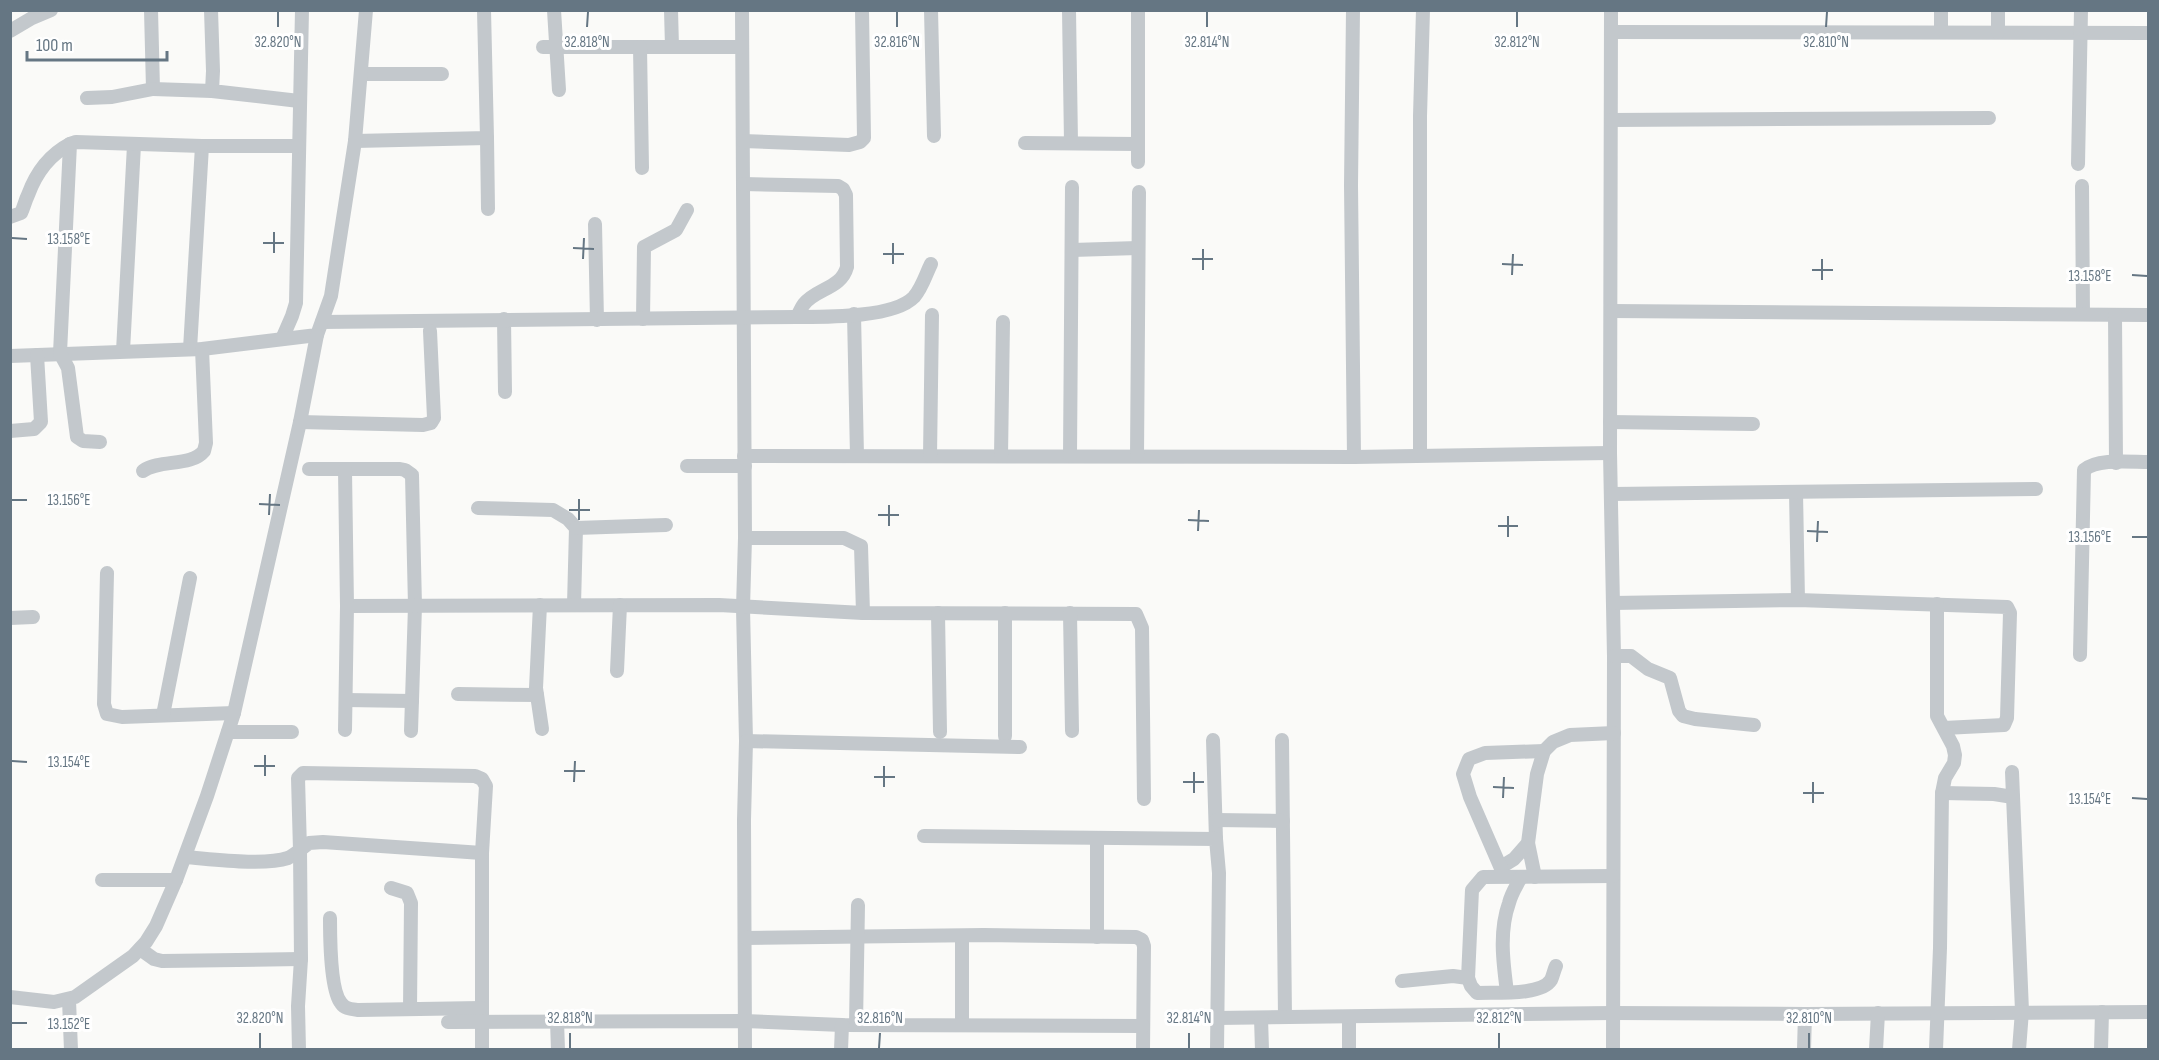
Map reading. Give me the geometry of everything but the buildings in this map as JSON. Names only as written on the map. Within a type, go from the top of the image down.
[{"type":"street","points":[[10,31],[51,10]]},
{"type":"street","points":[[151,10],[153,89]]},
{"type":"street","points":[[211,10],[212,91]]},
{"type":"street","points":[[282,339],[296,303],[302,10]]},
{"type":"street","points":[[10,997],[54,1002],[69,1000],[126,962],[140,949],[156,926],[185,857],[234,713],[320,329],[331,296],[355,141],[366,10]]},
{"type":"street","points":[[484,10],[488,209]]},
{"type":"street","points":[[554,10],[550,47],[559,90]]},
{"type":"street","points":[[671,10],[672,47]]},
{"type":"street","points":[[742,10],[745,461],[743,608],[746,741],[745,1050]]},
{"type":"street","points":[[743,141],[849,145],[860,142],[864,138],[862,10]]},
{"type":"street","points":[[931,10],[934,136]]},
{"type":"street","points":[[1069,10],[1071,143]]},
{"type":"street","points":[[1138,10],[1138,162]]},
{"type":"street","points":[[1353,10],[1351,185],[1354,457]]},
{"type":"street","points":[[1420,455],[1420,116],[1423,10]]},
{"type":"street","points":[[1611,10],[1610,453],[1614,656],[1612,1050]]},
{"type":"street","points":[[1941,10],[1941,32]]},
{"type":"street","points":[[1998,10],[1998,32]]},
{"type":"street","points":[[2078,164],[2081,10]]},
{"type":"street","points":[[1611,32],[2148,33]]},
{"type":"street","points":[[550,47],[742,47]]},
{"type":"street","points":[[640,47],[642,168]]},
{"type":"street","points":[[362,74],[442,74]]},
{"type":"street","points":[[87,98],[153,89],[212,91],[299,101]]},
{"type":"street","points":[[1611,120],[1989,117]]},
{"type":"street","points":[[355,141],[487,138]]},
{"type":"street","points":[[10,217],[21,213],[31,186],[43,165],[58,150],[76,142],[134,145],[298,146]]},
{"type":"street","points":[[1025,142],[1137,144]]},
{"type":"street","points":[[70,144],[60,353],[68,368],[73,422],[77,437],[83,441],[100,442]]},
{"type":"street","points":[[123,351],[134,145]]},
{"type":"street","points":[[143,471],[151,466],[196,458],[204,451],[206,443],[196,349],[202,146]]},
{"type":"street","points":[[743,184],[838,186],[846,195],[847,267],[845,273],[835,285],[823,289],[804,305],[797,317]]},
{"type":"street","points":[[2082,186],[2083,314]]},
{"type":"street","points":[[1070,456],[1072,187]]},
{"type":"street","points":[[1137,456],[1139,192]]},
{"type":"street","points":[[643,319],[644,248],[676,230],[687,210]]},
{"type":"street","points":[[595,224],[597,320]]},
{"type":"street","points":[[1072,250],[1138,248]]},
{"type":"street","points":[[10,356],[196,349],[282,339],[320,329],[504,319],[744,318],[854,314],[890,309],[913,298],[931,264]]},
{"type":"street","points":[[1611,311],[2148,315]]},
{"type":"street","points":[[854,314],[857,456]]},
{"type":"street","points":[[930,456],[932,315]]},
{"type":"street","points":[[2115,315],[2116,463]]},
{"type":"street","points":[[504,319],[505,392]]},
{"type":"street","points":[[1001,456],[1003,322]]},
{"type":"street","points":[[300,422],[423,425],[431,423],[434,418],[430,331]]},
{"type":"street","points":[[10,431],[34,429],[40,422],[37,355]]},
{"type":"street","points":[[1610,422],[1753,424]]},
{"type":"street","points":[[687,466],[857,456],[1354,457],[1610,453]]},
{"type":"street","points":[[2080,655],[2084,470],[2090,465],[2148,462]]},
{"type":"street","points":[[309,469],[405,470],[412,475],[415,606],[411,731]]},
{"type":"street","points":[[345,470],[347,606],[345,730]]},
{"type":"street","points":[[1612,494],[2036,489]]},
{"type":"street","points":[[1796,492],[1798,600]]},
{"type":"street","points":[[478,508],[553,510],[568,519],[576,528],[574,605]]},
{"type":"street","points":[[576,528],[666,525]]},
{"type":"street","points":[[745,538],[844,538],[854,541],[861,546],[862,613]]},
{"type":"street","points":[[107,573],[104,710],[112,716],[122,717],[234,713]]},
{"type":"street","points":[[163,715],[190,578]]},
{"type":"street","points":[[1613,603],[1798,600],[2002,605],[2007,607],[2010,613],[2007,718],[2004,725],[1944,728]]},
{"type":"street","points":[[1936,1050],[1942,793],[1945,778],[1954,764],[1955,755],[1937,716],[1938,603]]},
{"type":"street","points":[[540,605],[537,695],[542,729]]},
{"type":"street","points":[[617,670],[620,605]]},
{"type":"street","points":[[347,606],[719,605],[862,613],[1136,614],[1142,628],[1144,798]]},
{"type":"street","points":[[938,613],[940,732]]},
{"type":"street","points":[[1005,613],[1005,736]]},
{"type":"street","points":[[1070,613],[1072,731]]},
{"type":"street","points":[[10,618],[33,617]]},
{"type":"street","points":[[1614,656],[1631,656],[1648,669],[1670,678],[1679,711],[1683,716],[1755,725]]},
{"type":"street","points":[[458,694],[537,695]]},
{"type":"street","points":[[346,700],[412,701]]},
{"type":"street","points":[[228,732],[292,732]]},
{"type":"street","points":[[1535,877],[1528,843],[1537,774],[1544,752],[1553,742],[1570,735],[1614,733]]},
{"type":"street","points":[[1213,740],[1219,873],[1217,1050]]},
{"type":"street","points":[[1282,740],[1285,1017]]},
{"type":"street","points":[[746,741],[1020,747]]},
{"type":"street","points":[[1509,900],[1502,874],[1470,797],[1463,774],[1469,759],[1485,753],[1544,752]]},
{"type":"street","points":[[2012,772],[2022,1011],[2019,1050]]},
{"type":"street","points":[[299,1050],[298,1006],[302,959],[298,783],[299,775],[303,774],[475,776],[482,778],[486,786],[482,853],[482,1050]]},
{"type":"street","points":[[1942,793],[1994,794],[2013,797]]},
{"type":"street","points":[[1216,820],[1283,821]]},
{"type":"street","points":[[924,836],[1216,839]]},
{"type":"street","points":[[1097,838],[1097,938]]},
{"type":"street","points":[[185,857],[275,860],[290,858],[309,843],[323,842],[482,853]]},
{"type":"street","points":[[1502,874],[1528,843]]},
{"type":"street","points":[[1556,966],[1546,986],[1532,991],[1477,993],[1468,978],[1472,890],[1484,877],[1502,874],[1521,877],[1613,876]]},
{"type":"street","points":[[1507,992],[1503,963],[1503,926],[1509,900],[1521,877]]},
{"type":"street","points":[[102,880],[176,880]]},
{"type":"street","points":[[391,888],[407,893],[411,903],[410,1009]]},
{"type":"street","points":[[841,1050],[849,1025],[858,905]]},
{"type":"street","points":[[330,918],[333,975],[339,1000],[343,1006],[358,1010],[410,1009],[557,1021],[1143,1026]]},
{"type":"street","points":[[962,936],[962,1024]]},
{"type":"street","points":[[745,938],[1136,937],[1142,940],[1144,946],[1143,1050]]},
{"type":"street","points":[[140,949],[162,962],[302,959]]},
{"type":"street","points":[[1402,981],[1453,976],[1468,978]]},
{"type":"street","points":[[69,1000],[70,1050]]},
{"type":"street","points":[[1217,1018],[1612,1012],[1805,1014],[1937,1011],[2148,1012]]},
{"type":"street","points":[[2102,1011],[2102,1050]]},
{"type":"street","points":[[1876,1050],[1878,1013]]},
{"type":"street","points":[[1804,1050],[1805,1014]]},
{"type":"street","points":[[448,1022],[481,1015]]},
{"type":"street","points":[[1349,1017],[1349,1050]]},
{"type":"street","points":[[1261,1018],[1262,1050]]},
{"type":"street","points":[[557,1021],[558,1050]]}]
